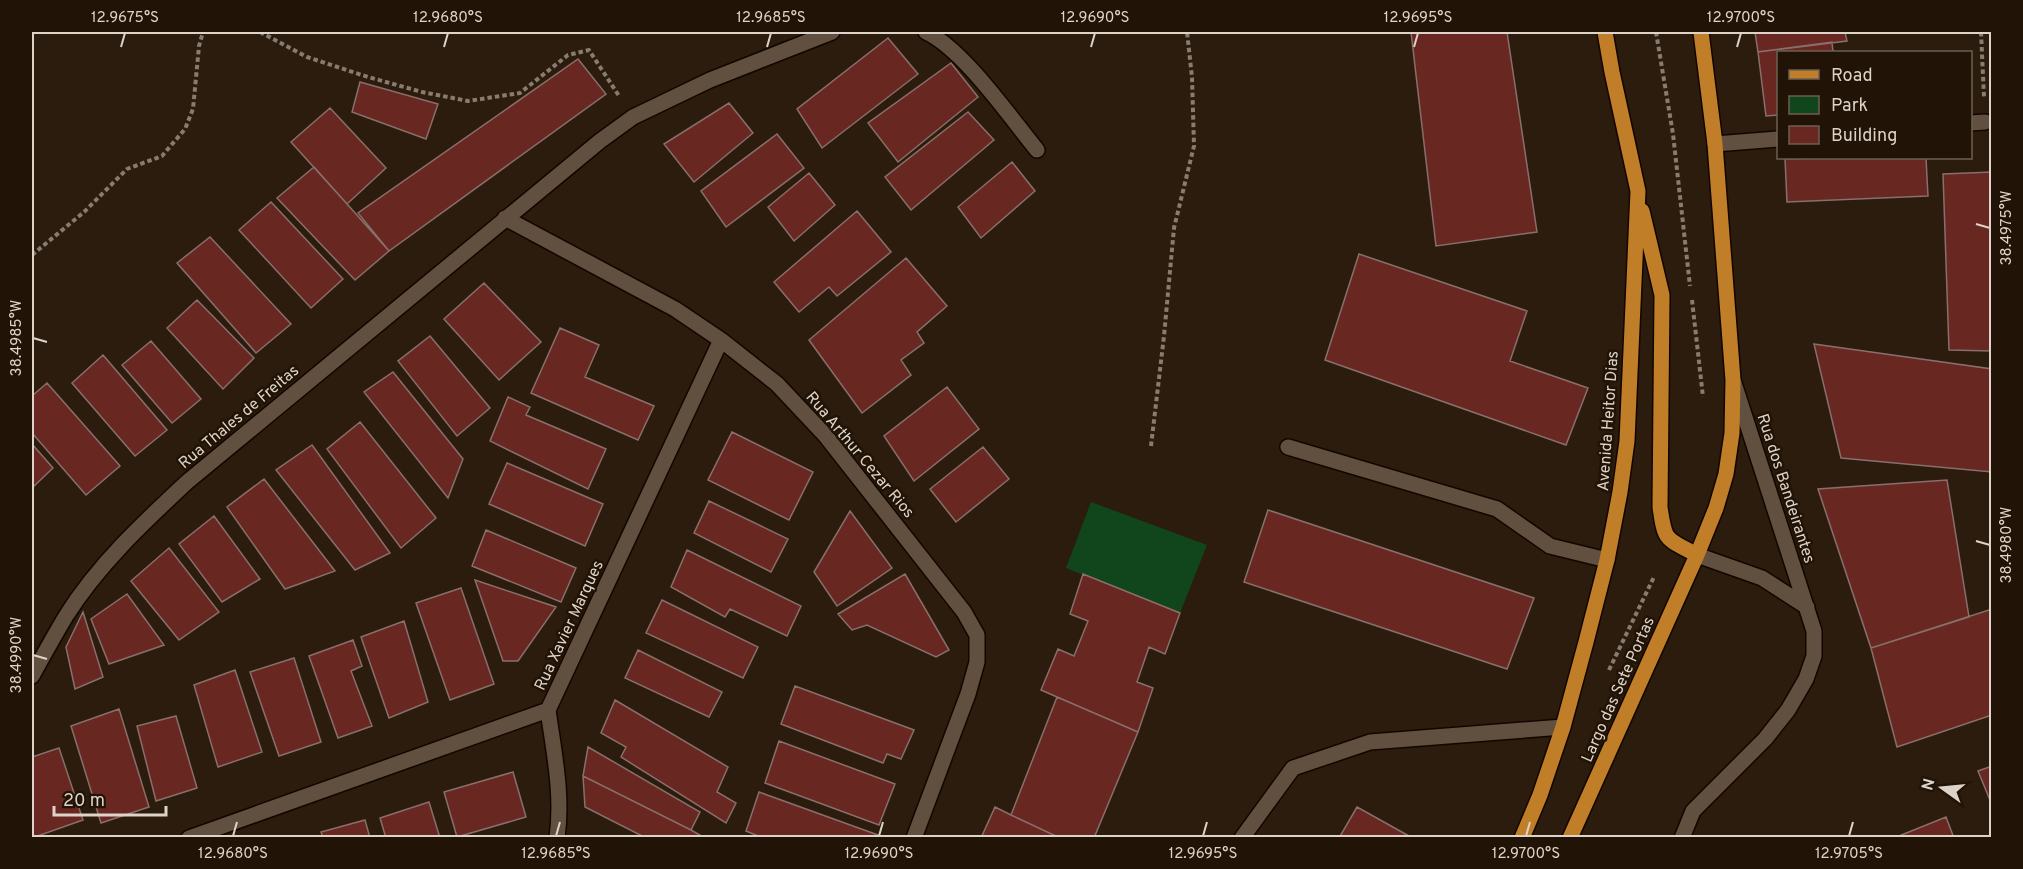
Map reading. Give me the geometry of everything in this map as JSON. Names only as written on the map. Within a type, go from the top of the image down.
[{"type":"main road","name":"Avenida Heitor Dias","points":[[1522,837],[1540,795],[1563,727],[1607,560],[1627,441],[1638,190],[1605,32]]},
{"type":"main road","points":[[1638,190],[1662,295],[1660,507],[1664,534],[1672,542],[1697,555],[1716,508],[1726,474],[1732,433],[1733,380],[1715,144],[1701,32]]},
{"type":"main road","name":"Largo das Sete Portas","points":[[1570,837],[1697,555]]},
{"type":"street","name":"Rua Thales de Freitas","points":[[32,676],[67,615],[106,562],[144,521],[187,482],[600,141],[633,117],[710,80],[832,32]]},
{"type":"street","points":[[926,32],[951,48],[1037,150]]},
{"type":"street","points":[[1715,144],[1777,139]]},
{"type":"street","name":"Rua Arthur Cezar Rios","points":[[505,218],[675,309],[721,340],[777,384],[825,435],[964,612],[977,635],[977,662],[968,694],[914,837]]},
{"type":"street","name":"Rua Xavier Marques","points":[[189,837],[548,711],[721,340]]},
{"type":"street","name":"Rua dos Bandeirantes","points":[[1682,837],[1693,811],[1766,739],[1788,710],[1806,679],[1814,656],[1815,631],[1733,380]]},
{"type":"street","points":[[1288,447],[1497,509],[1550,546],[1607,560]]},
{"type":"street","points":[[1697,555],[1762,578],[1807,608]]},
{"type":"street","points":[[548,711],[559,786],[559,824],[556,837]]},
{"type":"street","points":[[1242,837],[1293,768],[1370,742],[1563,727]]},
{"type":"path","points":[[32,255],[84,212],[127,170],[162,156],[185,129],[193,109],[199,46],[203,32]]},
{"type":"path","points":[[260,32],[307,57],[390,83],[468,101],[520,93],[568,55],[589,50],[633,117]]},
{"type":"path","points":[[1151,446],[1174,228],[1194,146],[1192,77],[1187,32]]},
{"type":"path","points":[[1981,32],[1982,122]]},
{"type":"green space","points":[[1091,502],[1207,545],[1180,613],[1066,568]]},
{"type":"building","points":[[1411,32],[1507,32],[1537,232],[1436,246]]},
{"type":"building","points":[[1755,32],[1845,32],[1847,41],[1758,52]]},
{"type":"building","points":[[888,38],[918,74],[822,148],[797,109]]},
{"type":"building","points":[[1832,42],[1833,51],[1777,51],[1777,115],[1766,116],[1758,52]]},
{"type":"building","points":[[578,59],[606,94],[389,251],[358,213]]},
{"type":"building","points":[[951,63],[978,97],[898,162],[868,123]]},
{"type":"building","points":[[360,82],[438,104],[426,139],[352,112]]},
{"type":"building","points":[[729,103],[753,133],[694,182],[664,144]]},
{"type":"building","points":[[330,108],[386,168],[347,204],[291,142]]},
{"type":"building","points":[[968,112],[994,140],[911,210],[885,177]]},
{"type":"building","points":[[777,134],[804,168],[726,227],[701,191]]},
{"type":"building","points":[[1785,159],[1926,159],[1928,196],[1787,202]]},
{"type":"building","points":[[1012,162],[1035,191],[981,238],[958,207]]},
{"type":"building","points":[[314,167],[389,251],[355,280],[277,198]]},
{"type":"building","points":[[1992,172],[1992,351],[1949,350],[1943,174]]},
{"type":"building","points":[[809,173],[835,205],[794,241],[768,207]]},
{"type":"building","points":[[271,202],[343,279],[311,308],[239,230]]},
{"type":"building","points":[[857,211],[891,252],[837,296],[829,287],[799,312],[774,282]]},
{"type":"building","points":[[210,237],[291,324],[256,353],[177,263]]},
{"type":"building","points":[[1359,254],[1527,311],[1510,361],[1588,388],[1566,445],[1325,360]]},
{"type":"building","points":[[906,258],[947,306],[917,332],[924,343],[901,360],[911,375],[862,413],[809,340]]},
{"type":"building","points":[[484,283],[541,342],[499,380],[444,319]]},
{"type":"building","points":[[197,300],[254,358],[223,389],[167,328]]},
{"type":"building","points":[[560,328],[599,345],[585,377],[654,406],[638,440],[531,393]]},
{"type":"building","points":[[430,336],[490,408],[457,436],[398,361]]},
{"type":"building","points":[[151,341],[201,399],[172,423],[122,365]]},
{"type":"building","points":[[1814,344],[1992,369],[1992,472],[1841,458]]},
{"type":"building","points":[[103,355],[167,430],[135,456],[72,383]]},
{"type":"building","points":[[393,372],[463,459],[448,498],[364,392]]},
{"type":"building","points":[[47,383],[120,466],[86,495],[32,433],[32,396]]},
{"type":"building","points":[[947,387],[979,429],[914,481],[884,436]]},
{"type":"building","points":[[508,397],[530,407],[526,415],[606,449],[588,489],[490,441]]},
{"type":"building","points":[[360,422],[436,518],[401,548],[327,449]]},
{"type":"building","points":[[732,432],[813,472],[789,520],[708,480]]},
{"type":"building","points":[[32,444],[53,468],[32,488]]},
{"type":"building","points":[[312,445],[390,553],[355,570],[276,470]]},
{"type":"building","points":[[983,447],[1009,479],[956,522],[930,489]]},
{"type":"building","points":[[507,463],[603,504],[585,546],[489,504]]},
{"type":"building","points":[[264,479],[335,571],[285,589],[227,507]]},
{"type":"building","points":[[1947,480],[1969,617],[1871,648],[1818,489]]},
{"type":"building","points":[[709,501],[788,539],[771,572],[694,533]]},
{"type":"building","points":[[1268,510],[1534,598],[1507,669],[1244,582]]},
{"type":"building","points":[[850,511],[892,568],[837,606],[814,572]]},
{"type":"building","points":[[214,516],[260,579],[222,602],[179,544]]},
{"type":"building","points":[[486,530],[576,568],[561,602],[472,566]]},
{"type":"building","points":[[169,548],[219,612],[179,640],[131,581]]},
{"type":"building","points":[[687,550],[801,606],[787,636],[730,609],[725,617],[671,587]]},
{"type":"building","points":[[905,574],[949,650],[936,657],[867,625],[852,630],[838,614]]},
{"type":"building","points":[[1083,574],[1180,613],[1165,654],[1149,647],[1137,682],[1153,688],[1138,732],[1041,690],[1058,649],[1074,656],[1088,621],[1070,614]]},
{"type":"building","points":[[475,580],[556,607],[518,661],[503,661]]},
{"type":"building","points":[[461,588],[494,684],[450,700],[416,603]]},
{"type":"building","points":[[127,594],[164,645],[109,664],[91,619]]},
{"type":"building","points":[[662,600],[758,647],[743,678],[646,633]]},
{"type":"building","points":[[1992,609],[1992,715],[1897,747],[1871,648]]},
{"type":"building","points":[[83,612],[103,677],[75,689],[66,647]]},
{"type":"building","points":[[404,621],[428,702],[389,718],[361,637]]},
{"type":"building","points":[[353,640],[362,666],[351,671],[372,726],[338,738],[309,656]]},
{"type":"building","points":[[638,650],[722,692],[709,717],[625,678]]},
{"type":"building","points":[[294,658],[321,742],[279,756],[250,672]]},
{"type":"building","points":[[235,670],[262,752],[218,767],[194,685]]},
{"type":"building","points":[[795,686],[914,730],[901,759],[887,754],[883,763],[781,724]]},
{"type":"building","points":[[1057,697],[1138,732],[1094,838],[1060,838],[1011,815]]},
{"type":"building","points":[[615,700],[728,767],[717,792],[736,803],[726,823],[621,757],[626,747],[601,733]]},
{"type":"building","points":[[119,709],[149,807],[101,823],[71,726]]},
{"type":"building","points":[[176,716],[197,788],[156,801],[137,726]]},
{"type":"building","points":[[779,741],[895,784],[879,825],[765,783]]},
{"type":"building","points":[[588,747],[700,812],[691,830],[583,776]]},
{"type":"building","points":[[59,748],[83,820],[32,838],[32,757]]},
{"type":"building","points":[[1992,766],[1992,805],[1978,771]]},
{"type":"building","points":[[513,772],[526,817],[457,837],[444,792]]},
{"type":"building","points":[[583,776],[705,838],[646,838],[585,807]]},
{"type":"building","points":[[759,792],[878,835],[877,838],[763,838],[746,831]]},
{"type":"building","points":[[429,802],[440,838],[386,838],[380,818]]},
{"type":"building","points":[[995,807],[1011,815],[1060,838],[981,838]]},
{"type":"building","points":[[1357,807],[1409,836],[1407,838],[1339,838]]},
{"type":"building","points":[[1946,817],[1954,838],[1894,838]]},
{"type":"building","points":[[365,820],[370,838],[323,838],[321,832]]}]
